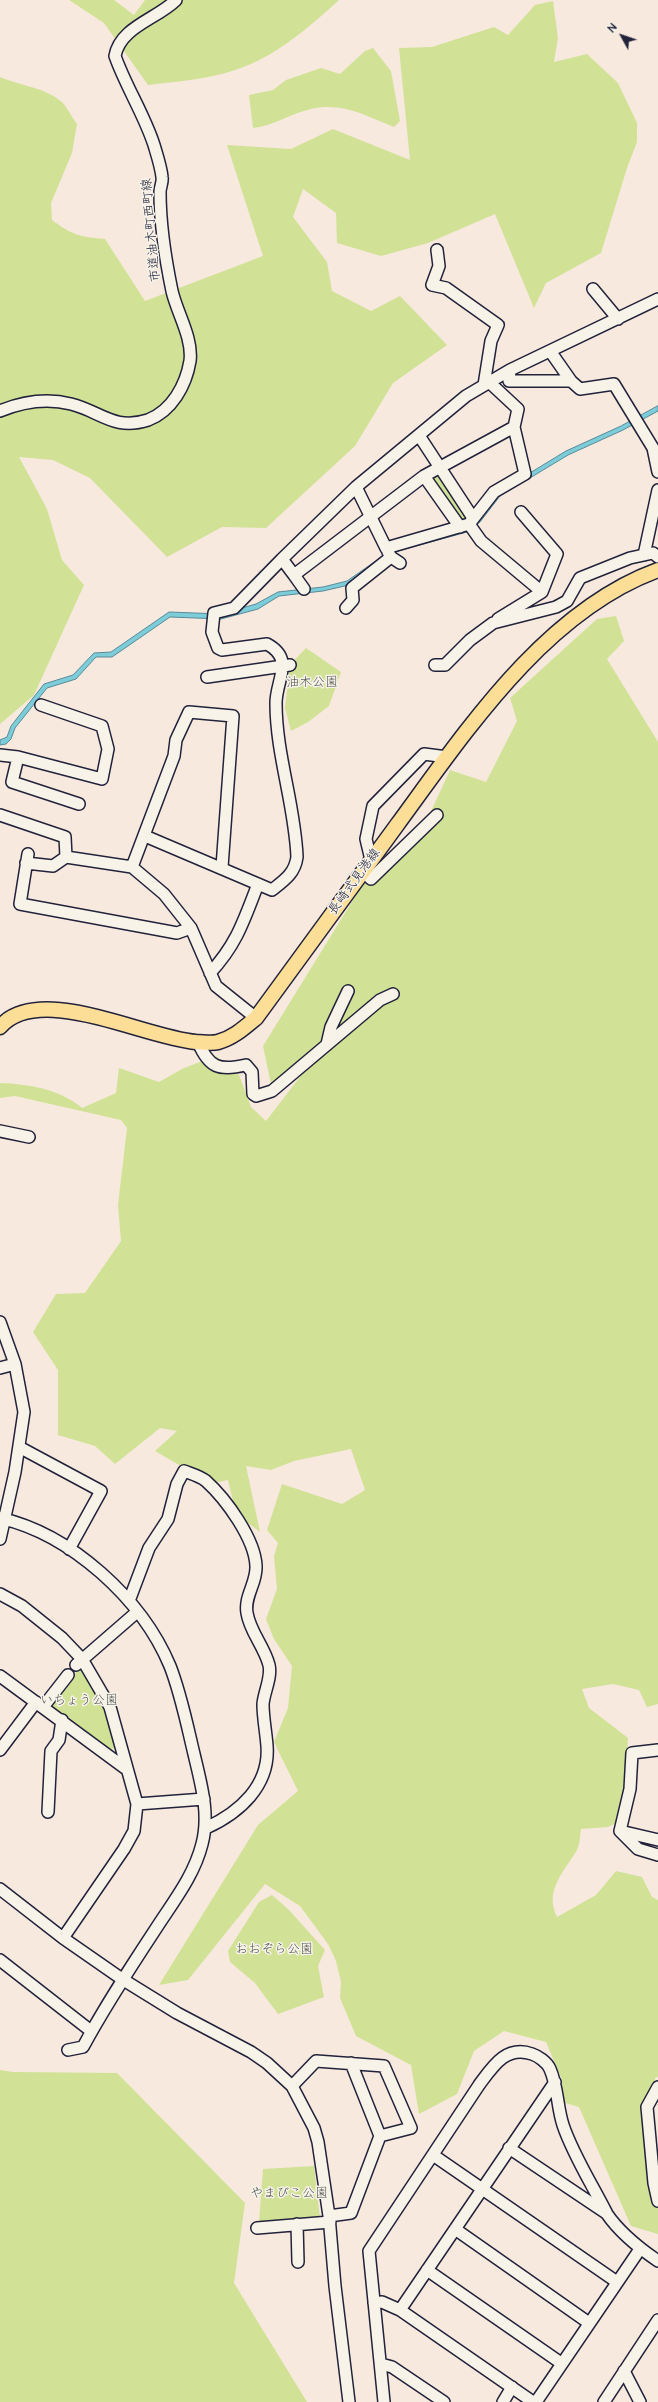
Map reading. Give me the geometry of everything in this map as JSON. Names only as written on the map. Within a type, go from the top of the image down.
[{"type":"main road","name":"長崎式見港線","points":[[0,1027],[4,1023],[29,1010],[51,1009],[73,1012],[178,1040],[216,1043],[238,1034],[256,1018],[447,757],[518,670],[559,628],[597,599],[643,575],[658,570]]},
{"type":"street","name":"市道油木町西町線","points":[[0,412],[16,404],[44,401],[71,404],[109,420],[127,424],[149,420],[164,410],[179,393],[186,379],[190,359],[188,341],[172,290],[166,256],[160,191],[162,178],[154,144],[115,56],[117,45],[124,36],[176,0]]},
{"type":"street","points":[[437,250],[438,266],[432,285],[446,288],[498,325],[492,341],[487,384]]},
{"type":"street","points":[[593,289],[618,319]]},
{"type":"street","points":[[145,836],[222,867],[272,890],[296,868],[298,857],[284,777],[276,702],[287,666],[278,652],[267,644],[222,650],[214,644],[212,632],[214,613],[234,608],[356,487],[420,436],[466,396],[510,370],[658,299]]},
{"type":"street","points":[[550,351],[571,381],[580,389],[614,384],[653,448],[658,472]]},
{"type":"street","points":[[510,370],[509,381],[571,381]]},
{"type":"street","points":[[346,608],[354,600],[352,588],[392,556],[467,523],[494,492],[525,474],[514,427],[518,410],[487,384]]},
{"type":"street","points":[[294,575],[371,518],[424,476],[438,467],[514,427]]},
{"type":"street","points":[[420,436],[434,457],[467,523]]},
{"type":"street","points":[[424,476],[467,523],[481,541],[542,592]]},
{"type":"street","points":[[356,487],[392,556]]},
{"type":"street","points":[[644,555],[658,490]]},
{"type":"street","points":[[435,665],[445,665],[470,640],[506,612],[542,592],[557,554],[521,512]]},
{"type":"street","points":[[493,623],[556,607],[567,600],[580,578],[630,558],[653,553],[658,557]]},
{"type":"street","points":[[282,559],[304,589]]},
{"type":"street","points":[[207,677],[287,666]]},
{"type":"street","points":[[0,755],[18,757],[102,779],[108,749],[102,726],[41,705]]},
{"type":"street","points":[[132,867],[174,756],[176,740],[189,712],[234,716],[222,867]]},
{"type":"street","points":[[437,815],[371,879],[367,866],[366,839],[373,806],[424,754],[447,757]]},
{"type":"street","points":[[18,757],[12,782],[79,804]]},
{"type":"street","points":[[0,815],[65,837],[66,857]]},
{"type":"street","points":[[191,928],[178,933],[20,904],[27,858],[53,866],[66,857],[132,867],[164,894],[191,928],[216,986],[256,1018]]},
{"type":"street","points":[[210,974],[227,955],[234,942],[258,884]]},
{"type":"street","points":[[327,1044],[331,1027],[348,991]]},
{"type":"street","points":[[198,1042],[205,1057],[213,1065],[228,1069],[246,1065],[252,1072],[253,1094],[256,1096],[272,1091],[380,1000],[393,994]]},
{"type":"street","points":[[0,1131],[29,1137]]},
{"type":"street","points":[[0,1322],[15,1364],[24,1412],[19,1447],[4,1512],[0,1539]]},
{"type":"street","points":[[0,1368],[15,1364]]},
{"type":"street","points":[[19,1447],[101,1491],[70,1549]]},
{"type":"street","points":[[129,1601],[148,1548],[168,1519],[177,1484],[184,1471],[198,1476],[206,1482],[234,1512],[249,1543],[256,1566],[245,1602],[246,1610],[249,1624],[269,1666],[264,1697],[264,1732],[267,1746],[266,1761],[262,1774],[250,1797],[238,1810],[206,1828]]},
{"type":"street","points":[[3,1519],[46,1536],[70,1549],[129,1601],[147,1624],[170,1666],[204,1799],[206,1828],[195,1868],[122,1979],[83,2047],[68,2050]]},
{"type":"street","points":[[0,1594],[22,1606],[62,1638],[110,1707],[125,1768],[137,1804],[134,1831],[124,1849],[63,1938]]},
{"type":"street","points":[[79,1662],[137,1612]]},
{"type":"street","points":[[1,1747],[68,1674]]},
{"type":"street","points":[[0,1676],[62,1720],[125,1768]]},
{"type":"street","points":[[48,1812],[51,1751],[59,1740],[62,1720]]},
{"type":"street","points":[[620,1831],[630,1789],[632,1753],[658,1750]]},
{"type":"street","points":[[137,1804],[204,1799]]},
{"type":"street","points":[[620,1831],[658,1840]]},
{"type":"street","points":[[620,1831],[638,1849],[658,1855]]},
{"type":"street","points":[[2,1895],[122,1979],[177,2013],[251,2052],[267,2063],[292,2086],[314,2128],[318,2142],[329,2219],[349,2402]]},
{"type":"street","points":[[0,1960],[91,2031]]},
{"type":"street","points":[[384,2402],[369,2250],[494,2065],[506,2055],[516,2051],[538,2056],[550,2067],[555,2082],[563,2125],[607,2214],[614,2224],[640,2249],[658,2261]]},
{"type":"street","points":[[292,2086],[316,2061],[384,2066],[411,2128],[380,2136]]},
{"type":"street","points":[[257,2228],[329,2219],[351,2213],[380,2136],[351,2063]]},
{"type":"street","points":[[400,2310],[481,2188],[555,2082]]},
{"type":"street","points":[[658,2087],[647,2107],[654,2183],[658,2201]]},
{"type":"street","points":[[509,2148],[607,2214]]},
{"type":"street","points":[[433,2155],[617,2282]]},
{"type":"street","points":[[297,2224],[298,2262]]},
{"type":"street","points":[[455,2229],[589,2323]]},
{"type":"street","points":[[536,2402],[561,2363],[640,2249]]},
{"type":"street","points":[[427,2270],[561,2363]]},
{"type":"street","points":[[374,2303],[382,2302],[400,2310],[533,2402]]},
{"type":"street","points":[[604,2402],[658,2320]]},
{"type":"street","points":[[381,2364],[392,2367],[444,2402]]},
{"type":"street","points":[[624,2371],[640,2402]]},
{"type":"street","points":[[503,2402],[512,2387]]},
{"type":"green space","points":[[69,0],[114,0],[134,15],[145,0],[339,0],[287,43],[253,63],[215,75],[148,85],[104,23]]},
{"type":"green space","points":[[553,1],[558,38],[554,62],[587,54],[618,83],[637,123],[637,142],[627,168],[601,253],[546,283],[534,308],[495,214],[428,243],[381,256],[337,243],[336,213],[303,189],[293,217],[327,262],[332,291],[371,311],[400,296],[447,345],[393,383],[355,446],[266,528],[222,527],[167,557],[90,478],[53,460],[19,457],[47,509],[62,560],[84,585],[34,695],[0,724],[0,77],[49,93],[63,103],[77,124],[72,153],[51,203],[52,220],[71,232],[89,237],[105,239],[145,301],[263,256],[227,145],[291,149],[333,129],[410,160],[399,48],[432,47],[494,27],[508,35],[535,5]]},
{"type":"green space","points":[[373,48],[391,71],[400,121],[394,127],[354,111],[334,107],[323,107],[304,111],[268,125],[253,128],[249,95],[273,90],[286,80],[321,68],[340,74],[365,51]]},
{"type":"green space","points":[[438,472],[469,519],[461,522],[430,478]]},
{"type":"green space","points":[[616,616],[624,641],[607,659],[658,742],[658,1704],[647,1707],[639,1690],[613,1684],[582,1689],[589,1708],[628,1738],[623,1820],[608,1827],[581,1829],[578,1848],[557,1882],[553,1898],[557,1917],[596,1895],[616,1871],[642,1877],[652,1897],[658,1900],[658,2077],[655,2078],[651,2179],[658,2200],[658,2234],[631,2226],[579,2107],[558,2101],[562,2080],[546,2042],[504,2031],[474,2051],[457,2094],[419,2114],[411,2065],[356,2036],[340,1998],[341,1982],[336,1961],[328,1944],[300,1906],[265,1884],[188,1980],[159,1985],[258,1825],[298,1791],[274,1742],[288,1708],[292,1666],[274,1639],[266,1619],[277,1589],[274,1556],[278,1543],[267,1530],[282,1484],[342,1504],[365,1490],[351,1449],[294,1461],[271,1470],[246,1466],[260,1532],[236,1514],[228,1480],[203,1485],[198,1476],[155,1451],[177,1431],[160,1428],[115,1464],[95,1446],[58,1435],[58,1370],[33,1332],[56,1294],[85,1293],[121,1241],[118,1205],[127,1128],[121,1120],[15,1096],[0,1098],[0,1083],[32,1086],[64,1096],[82,1108],[116,1093],[119,1068],[159,1082],[184,1068],[216,1056],[239,1075],[251,1107],[266,1121],[306,1069],[271,1084],[263,1046],[361,887],[427,820],[450,770],[486,782],[517,721],[510,698],[597,619]]},
{"type":"green space","name":"油木公園","points":[[306,648],[341,672],[329,706],[308,722],[291,731],[285,708],[290,665]]},
{"type":"green space","name":"いちょう公園","points":[[81,1666],[105,1708],[116,1748],[108,1749],[50,1705]]},
{"type":"green space","name":"おおぞら公園","points":[[272,1895],[289,1910],[325,1950],[318,1966],[324,1997],[278,2014],[255,1983],[230,1962],[228,1951],[259,1902]]},
{"type":"green space","points":[[0,2070],[13,2072],[117,2073],[245,2203],[234,2283],[307,2402],[0,2402]]},
{"type":"green space","name":"やまびこ公園","points":[[314,2166],[320,2219],[259,2222],[263,2169]]},
{"type":"water","points":[[658,406],[658,411],[623,430],[568,455],[500,496],[480,522],[467,532],[398,551],[349,585],[323,591],[279,596],[258,609],[221,619],[170,617],[112,657],[96,657],[76,679],[47,688],[15,728],[11,739],[6,744],[0,745],[0,740],[7,737],[11,726],[44,684],[73,675],[94,653],[111,652],[169,612],[221,614],[256,604],[278,592],[323,587],[347,581],[396,547],[465,528],[497,493],[566,451],[621,426]]}]
